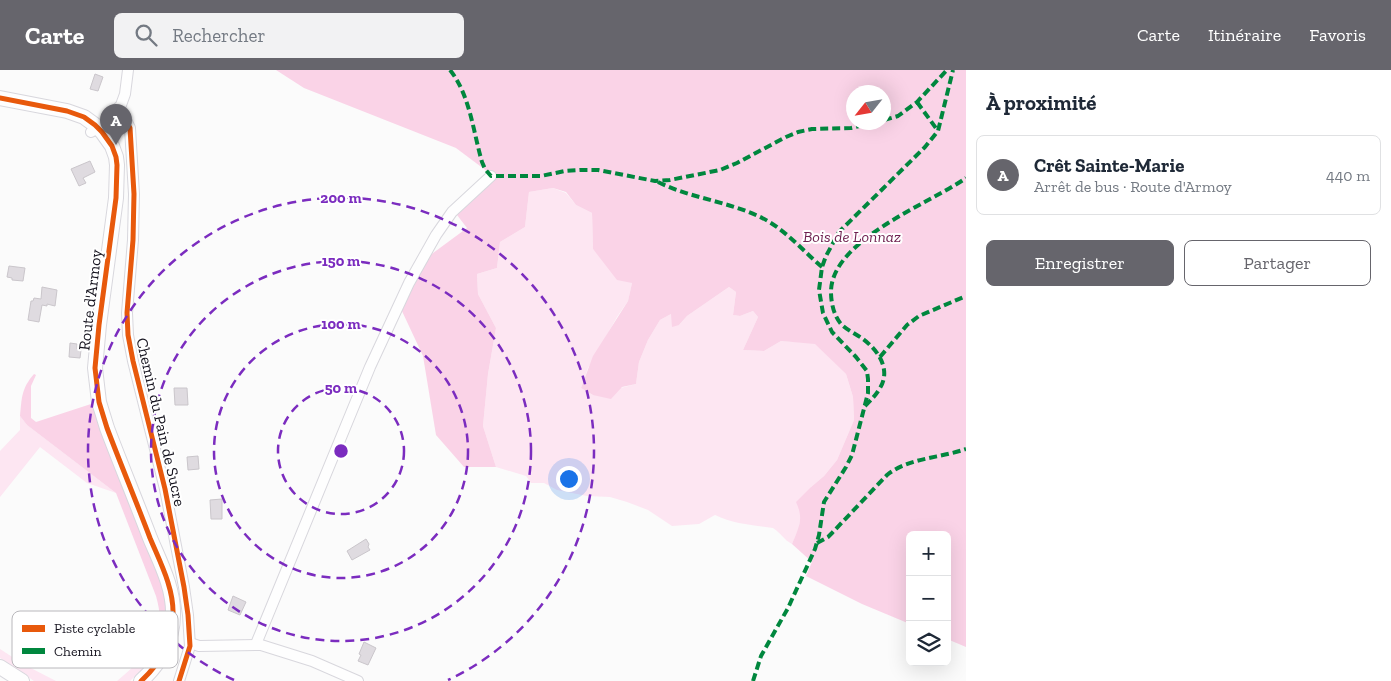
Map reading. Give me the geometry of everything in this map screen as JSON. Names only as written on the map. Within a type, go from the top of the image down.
[{"type":"main road","points":[[0,98],[79,115],[92,128]]},
{"type":"main road","points":[[0,106],[66,119],[92,128]]},
{"type":"main road","name":"Route d'Armoy","points":[[92,128],[108,140],[115,154],[117,165],[113,217],[97,341],[96,382],[99,402],[107,428],[166,578],[173,611]]},
{"type":"main road","points":[[0,667],[22,681]]},
{"type":"main road","name":"Route d'Armoy","points":[[141,681],[153,668]]},
{"type":"street","points":[[92,128],[105,124],[124,100],[128,70]]},
{"type":"street","name":"Chemin du Pain de Sucre","points":[[114,113],[124,116],[130,128],[134,194],[133,240],[127,313],[128,336],[165,489],[188,615],[190,643],[178,681]]},
{"type":"street","points":[[256,644],[367,374],[409,283],[436,235],[452,212],[491,176]]},
{"type":"street","points":[[190,643],[199,646],[256,644],[312,662],[358,681]]},
{"type":"shaded area","points":[[553,188],[566,193],[576,205],[592,213],[593,249],[632,283],[628,301],[588,368],[581,388],[593,395],[636,384],[639,362],[648,340],[660,320],[671,314],[679,325],[687,316],[729,287],[736,292],[733,315],[740,316],[753,311],[758,317],[743,350],[764,351],[781,341],[815,343],[846,374],[853,397],[854,420],[837,460],[824,476],[811,487],[801,513],[799,528],[792,544],[773,528],[736,522],[715,515],[699,524],[672,526],[648,510],[627,502],[610,497],[587,496],[557,490],[544,483],[531,483],[526,476],[496,467],[483,426],[488,374],[496,328],[478,294],[477,274],[497,268],[500,242],[525,227],[529,192]]},
{"type":"shaded area","points":[[20,416],[27,425],[116,493],[87,483],[40,447],[0,497],[0,451],[20,430]]},
{"type":"shaded area","points":[[0,649],[12,657],[12,666],[0,658]]},
{"type":"shaded area","points":[[15,668],[31,668],[56,681],[34,681]]},
{"type":"shaded area","points":[[132,668],[144,668],[130,681],[117,681]]},
{"type":"green space","name":"Bois de Lonnaz","points":[[276,70],[966,70],[966,647],[951,641],[951,531],[906,531],[906,622],[862,604],[806,576],[812,562],[792,544],[800,518],[796,502],[824,476],[837,460],[854,420],[853,397],[846,374],[815,344],[781,341],[764,351],[743,350],[758,317],[753,311],[740,316],[733,315],[736,292],[729,287],[687,316],[679,325],[672,327],[671,314],[660,320],[648,340],[639,362],[636,384],[622,387],[611,399],[593,395],[581,388],[593,356],[628,301],[632,283],[617,280],[593,249],[592,213],[576,205],[566,192],[553,188],[529,192],[525,227],[500,242],[497,268],[477,274],[478,294],[496,328],[488,374],[483,426],[496,467],[464,467],[436,435],[423,356],[401,309],[429,256],[467,228],[457,215],[496,178],[456,148],[304,88]]},
{"type":"green space","points":[[34,374],[36,375],[31,386],[31,418],[36,422],[94,403],[163,585],[169,605],[168,611],[159,611],[156,596],[116,493],[27,425],[20,416],[24,389]]},
{"type":"building","points":[[95,74],[103,77],[98,91],[90,89]]},
{"type":"building","points":[[90,161],[95,172],[83,178],[86,183],[79,186],[71,169]]},
{"type":"building","points":[[9,266],[25,268],[23,281],[12,280],[12,278],[7,277]]},
{"type":"building","points":[[42,287],[57,290],[55,306],[42,305],[39,322],[28,320],[31,301],[34,298],[41,299]]},
{"type":"building","points":[[70,343],[77,344],[77,349],[81,350],[80,358],[69,357]]},
{"type":"building","points":[[174,388],[187,388],[188,405],[175,405]]},
{"type":"building","points":[[198,456],[199,469],[188,470],[187,457]]},
{"type":"building","points":[[222,499],[222,519],[211,519],[210,500]]},
{"type":"building","points":[[366,539],[370,550],[352,560],[347,551]]},
{"type":"building","points":[[233,596],[246,602],[240,615],[228,610]]},
{"type":"building","points":[[364,642],[376,648],[368,665],[358,661]]},
{"type":"marked path","points":[[450,70],[467,102],[482,162],[491,176],[541,176],[565,171],[598,170],[655,181],[670,180],[720,170],[798,132],[812,129],[846,128]]},
{"type":"marked path","points":[[891,118],[898,116],[917,102],[947,70]]},
{"type":"marked path","points":[[753,681],[761,656],[788,608],[815,549],[824,502],[852,455],[868,393],[867,371],[832,332],[823,313],[819,290],[822,267],[839,232],[925,147],[938,131],[953,70]]},
{"type":"marked path","points":[[917,102],[938,131]]},
{"type":"marked path","points":[[865,406],[880,388],[883,381],[884,368],[874,349],[843,326],[836,317],[832,305],[831,292],[835,273],[847,256],[864,240],[885,225],[966,178]]},
{"type":"marked path","points":[[658,182],[758,216],[784,232],[822,267]]},
{"type":"marked path","points":[[880,357],[907,325],[919,316],[966,296]]},
{"type":"marked path","points":[[817,543],[828,537],[895,469],[914,462],[966,449]]},
{"type":"cycle path","points":[[0,98],[67,111],[84,117],[102,132],[112,146],[116,157],[116,198],[95,368],[99,402],[112,442],[166,575],[173,611]]},
{"type":"cycle path","points":[[118,110],[124,116],[130,128],[134,194],[133,240],[127,313],[128,335],[165,489],[188,615],[190,646],[179,681]]},
{"type":"cycle path","points":[[141,681],[153,668]]},
{"type":"place","name":"Crêt Sainte-Marie","points":[[116,145]]}]
